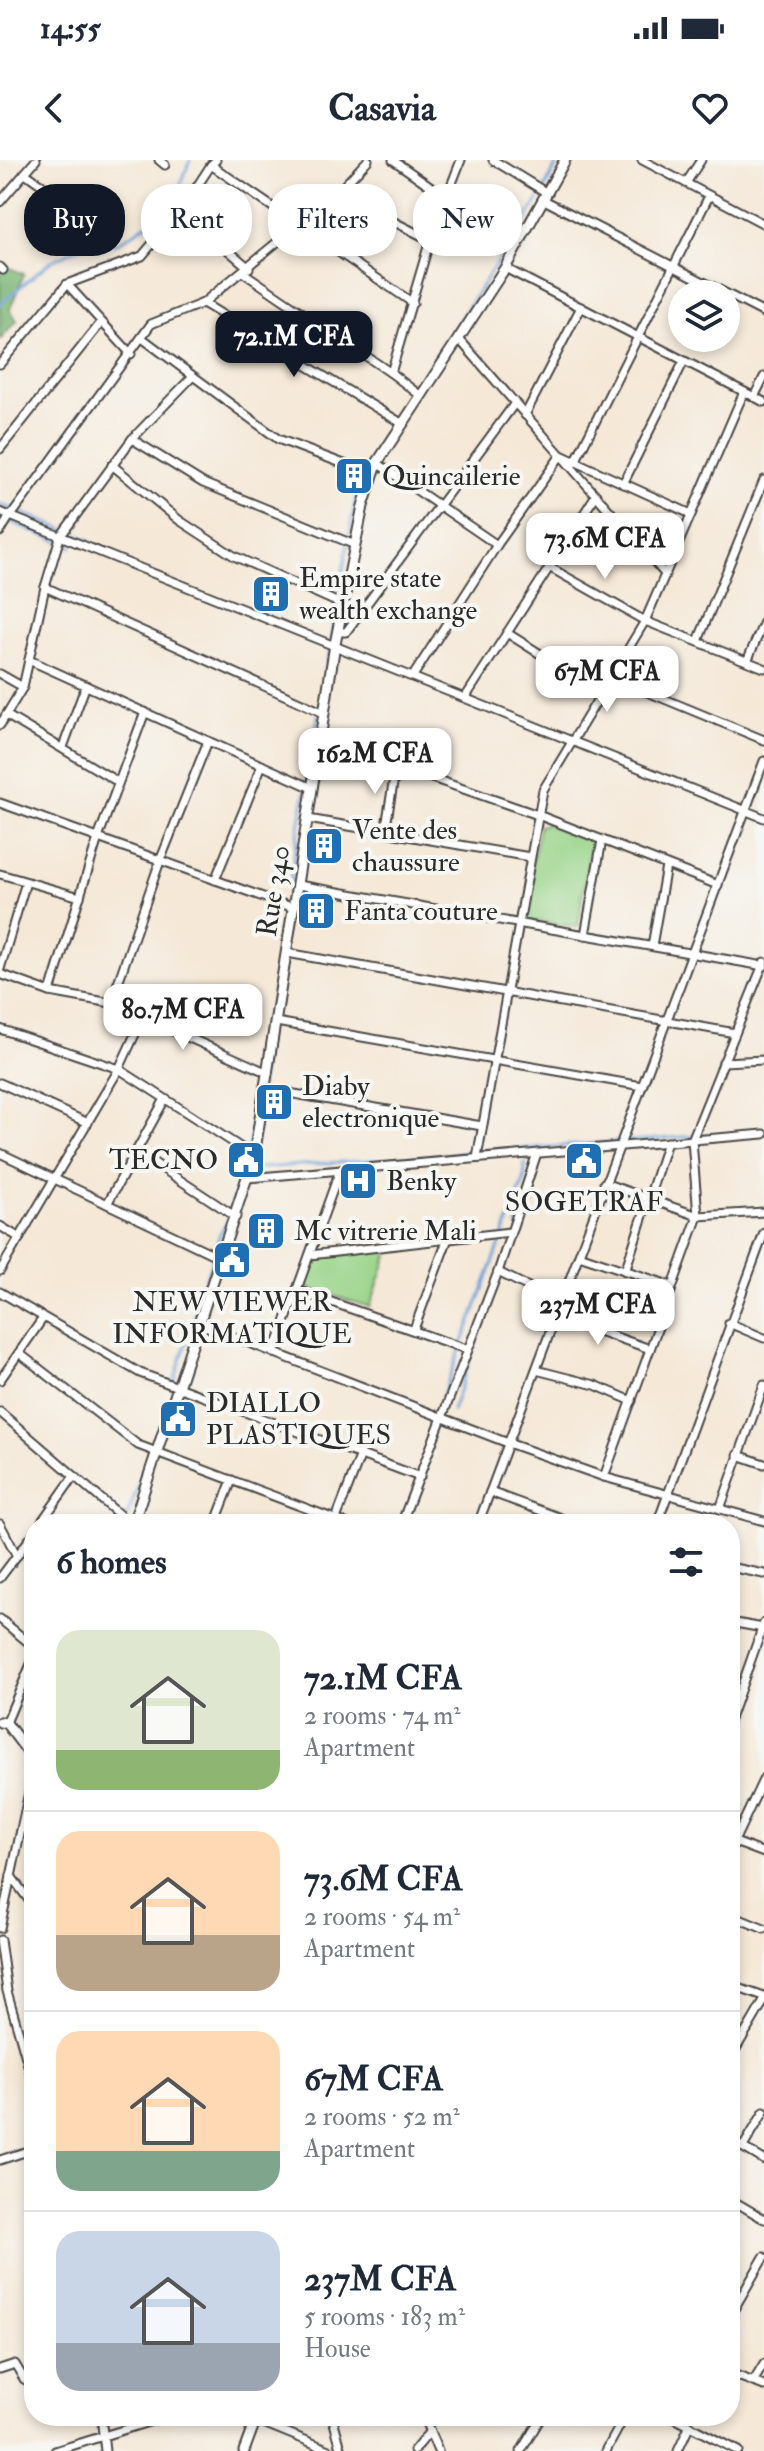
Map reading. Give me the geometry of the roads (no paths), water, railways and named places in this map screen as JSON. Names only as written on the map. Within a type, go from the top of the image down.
[{"type":"street","points":[[0,202],[36,160]]},
{"type":"street","points":[[353,160],[360,167]]},
{"type":"street","points":[[345,184],[368,160]]},
{"type":"street","points":[[393,160],[427,184]]},
{"type":"street","points":[[451,184],[461,160]]},
{"type":"street","points":[[493,160],[546,197],[764,313]]},
{"type":"street","name":"Rue 340","points":[[136,1514],[223,1259],[254,1156],[335,644],[373,475],[377,463],[505,268],[565,160]]},
{"type":"street","points":[[642,160],[764,224]]},
{"type":"street","points":[[686,183],[701,160]]},
{"type":"street","points":[[198,184],[213,162],[268,203]]},
{"type":"street","points":[[25,173],[40,184]]},
{"type":"street","points":[[575,462],[709,196]]},
{"type":"street","points":[[0,532],[151,324],[203,303],[268,250]]},
{"type":"street","points":[[0,364],[67,284],[142,256]]},
{"type":"street","points":[[231,256],[421,396]]},
{"type":"street","points":[[344,256],[413,303]]},
{"type":"street","points":[[391,373],[426,256]]},
{"type":"street","points":[[505,268],[764,402]]},
{"type":"street","points":[[67,284],[100,324],[131,354]]},
{"type":"street","points":[[203,303],[403,424]]},
{"type":"street","points":[[525,415],[581,307]]},
{"type":"street","points":[[0,449],[100,324]]},
{"type":"street","points":[[142,338],[278,439],[373,475]]},
{"type":"street","points":[[459,339],[665,574]]},
{"type":"street","points":[[623,484],[684,361]]},
{"type":"street","points":[[0,725],[23,687],[45,587],[60,537],[132,439],[192,377]]},
{"type":"street","points":[[754,397],[764,377]]},
{"type":"street","points":[[477,1158],[543,790],[645,621],[744,392]]},
{"type":"street","points":[[338,632],[346,632],[442,506],[515,403]]},
{"type":"street","points":[[132,439],[203,483],[355,545]]},
{"type":"street","points":[[561,455],[691,514]]},
{"type":"street","points":[[413,676],[497,545],[561,455]]},
{"type":"street","points":[[377,463],[497,545]]},
{"type":"street","points":[[112,465],[179,520],[234,556],[343,605]]},
{"type":"street","points":[[698,641],[763,485]]},
{"type":"street","points":[[465,698],[596,495]]},
{"type":"street","points":[[0,512],[764,818]]},
{"type":"street","points":[[549,567],[645,621],[764,668]]},
{"type":"street","points":[[45,587],[324,713]]},
{"type":"street","points":[[747,661],[764,622]]},
{"type":"street","points":[[507,633],[602,693]]},
{"type":"street","points":[[29,660],[312,788]]},
{"type":"street","points":[[0,674],[23,687]]},
{"type":"street","points":[[611,677],[764,740]]},
{"type":"street","points":[[63,747],[86,685]]},
{"type":"street","points":[[50,992],[98,838],[145,712]]},
{"type":"street","points":[[6,715],[118,782]]},
{"type":"street","points":[[320,739],[538,815],[718,885]]},
{"type":"street","points":[[111,1003],[160,861],[208,741]]},
{"type":"street","points":[[482,1514],[764,761]]},
{"type":"street","points":[[215,880],[262,765]]},
{"type":"street","points":[[385,832],[396,766]]},
{"type":"street","points":[[0,803],[294,908]]},
{"type":"street","points":[[308,819],[530,857]]},
{"type":"street","points":[[585,935],[602,840]]},
{"type":"street","points":[[652,946],[666,866]]},
{"type":"street","points":[[0,874],[80,897]]},
{"type":"street","points":[[26,882],[0,972],[50,992],[111,1003],[268,1073]]},
{"type":"street","points":[[298,885],[764,964],[692,1140],[698,1216],[604,1477]]},
{"type":"street","points":[[287,953],[735,1033]]},
{"type":"street","points":[[0,1271],[119,1069],[143,1017]]},
{"type":"street","points":[[276,1022],[642,1086]]},
{"type":"street","points":[[0,1029],[119,1069],[254,1156]]},
{"type":"street","points":[[723,1062],[764,1060]]},
{"type":"street","points":[[0,1083],[88,1123]]},
{"type":"street","points":[[265,1089],[482,1126]]},
{"type":"street","points":[[107,1204],[165,1099]]},
{"type":"street","points":[[248,1178],[764,1134]]},
{"type":"street","points":[[625,1271],[667,1142]]},
{"type":"street","points":[[136,1151],[236,1217]]},
{"type":"street","points":[[0,1153],[223,1259]]},
{"type":"street","points":[[405,1514],[439,1418],[498,1272],[537,1153]]},
{"type":"street","points":[[274,1353],[340,1170]]},
{"type":"street","points":[[604,1183],[670,1209],[698,1216],[764,1212]]},
{"type":"street","points":[[0,1226],[20,1238]]},
{"type":"street","points":[[310,1255],[510,1232]]},
{"type":"street","points":[[661,1514],[764,1233]]},
{"type":"street","points":[[414,1329],[447,1241]]},
{"type":"street","points":[[579,1255],[672,1286]]},
{"type":"street","points":[[498,1272],[561,1303]]},
{"type":"street","points":[[297,1290],[466,1349]]},
{"type":"street","points":[[0,1292],[140,1373],[420,1477]]},
{"type":"street","points":[[556,1316],[650,1349]]},
{"type":"street","points":[[0,1380],[43,1318]]},
{"type":"street","points":[[729,1323],[764,1338]]},
{"type":"street","points":[[200,1324],[439,1418],[604,1477],[738,1514]]},
{"type":"street","points":[[19,1353],[138,1445],[315,1514]]},
{"type":"street","points":[[536,1370],[595,1385],[632,1401]]},
{"type":"street","points":[[720,1509],[738,1455],[761,1405],[764,1385]]},
{"type":"street","points":[[0,1412],[120,1514]]},
{"type":"street","points":[[338,1514],[361,1454]]},
{"type":"street","points":[[738,1455],[764,1464]]},
{"type":"street","points":[[47,1514],[74,1476]]},
{"type":"street","points":[[219,1514],[232,1480]]},
{"type":"street","points":[[490,1492],[550,1514]]},
{"type":"street","points":[[740,1514],[764,1521]]},
{"type":"street","points":[[0,1524],[17,1556]]},
{"type":"street","points":[[0,1578],[24,1547]]},
{"type":"street","points":[[740,1569],[764,1574]]},
{"type":"street","points":[[0,1619],[24,1639]]},
{"type":"street","points":[[740,1623],[764,1626],[740,1692]]},
{"type":"street","points":[[24,1678],[3,1722],[24,1748]]},
{"type":"street","points":[[740,1828],[764,1778]]},
{"type":"street","points":[[0,1928],[24,1816]]},
{"type":"street","points":[[740,1846],[764,1853]]},
{"type":"street","points":[[11,1876],[24,1894]]},
{"type":"street","points":[[740,1919],[764,1929]]},
{"type":"street","points":[[0,1940],[3,1989],[24,2055]]},
{"type":"street","points":[[740,1989],[764,1999],[740,2041]]},
{"type":"street","points":[[743,2147],[764,2112]]},
{"type":"street","points":[[740,2145],[764,2160]]},
{"type":"street","points":[[0,2160],[24,2152]]},
{"type":"street","points":[[740,2205],[764,2219]]},
{"type":"street","points":[[740,2299],[764,2257]]},
{"type":"street","points":[[0,2369],[15,2364],[24,2379]]},
{"type":"street","points":[[753,2382],[764,2364]]},
{"type":"street","points":[[740,2377],[764,2386]]},
{"type":"street","points":[[102,2426],[105,2451]]},
{"type":"street","points":[[55,2451],[136,2426]]},
{"type":"street","points":[[244,2451],[253,2426]]},
{"type":"street","points":[[274,2426],[329,2450]]},
{"type":"street","points":[[335,2426],[342,2451]]},
{"type":"street","points":[[428,2426],[438,2451]]},
{"type":"street","points":[[521,2451],[536,2426]]},
{"type":"street","points":[[606,2451],[620,2426]]},
{"type":"street","points":[[678,2451],[690,2426]]},
{"type":"street","points":[[692,2426],[738,2451]]},
{"type":"street","points":[[414,2451],[430,2431]]},
{"type":"waterway","points":[[0,304],[51,261],[90,243],[117,244],[172,207],[190,160]]},
{"type":"waterway","points":[[544,190],[559,160]]},
{"type":"waterway","points":[[260,1091],[265,1036],[283,941],[292,868],[358,484],[377,446],[538,200]]},
{"type":"waterway","points":[[0,504],[90,540]]},
{"type":"waterway","points":[[0,517],[72,547]]},
{"type":"waterway","points":[[230,1211],[256,1118]]},
{"type":"waterway","points":[[736,1133],[764,1129]]},
{"type":"waterway","points":[[260,1168],[725,1134]]},
{"type":"waterway","points":[[439,1405],[524,1181],[525,1164]]},
{"type":"waterway","points":[[517,1226],[536,1165]]},
{"type":"waterway","points":[[173,1385],[220,1233],[229,1218]]},
{"type":"waterway","points":[[452,1411],[488,1308]]},
{"type":"waterway","points":[[128,1514],[162,1423]]},
{"type":"place","name":"Quincailerie","points":[[354,476]]},
{"type":"place","name":"Empire state wealth exchange","points":[[271,594]]},
{"type":"place","name":"Vente des chaussure","points":[[324,846]]},
{"type":"place","name":"Fanta couture","points":[[316,911]]},
{"type":"place","name":"Diaby electronique","points":[[274,1102]]},
{"type":"place","name":"TECNO","points":[[246,1160]]},
{"type":"place","name":"SOGETRAF","points":[[584,1161]]},
{"type":"place","name":"Benky","points":[[358,1181]]},
{"type":"place","name":"Mc vitrerie Mali","points":[[266,1231]]},
{"type":"place","name":"NEW VIEWER INFORMATIQUE","points":[[232,1260]]},
{"type":"place","name":"DIALLO PLASTIQUES","points":[[178,1419]]}]
